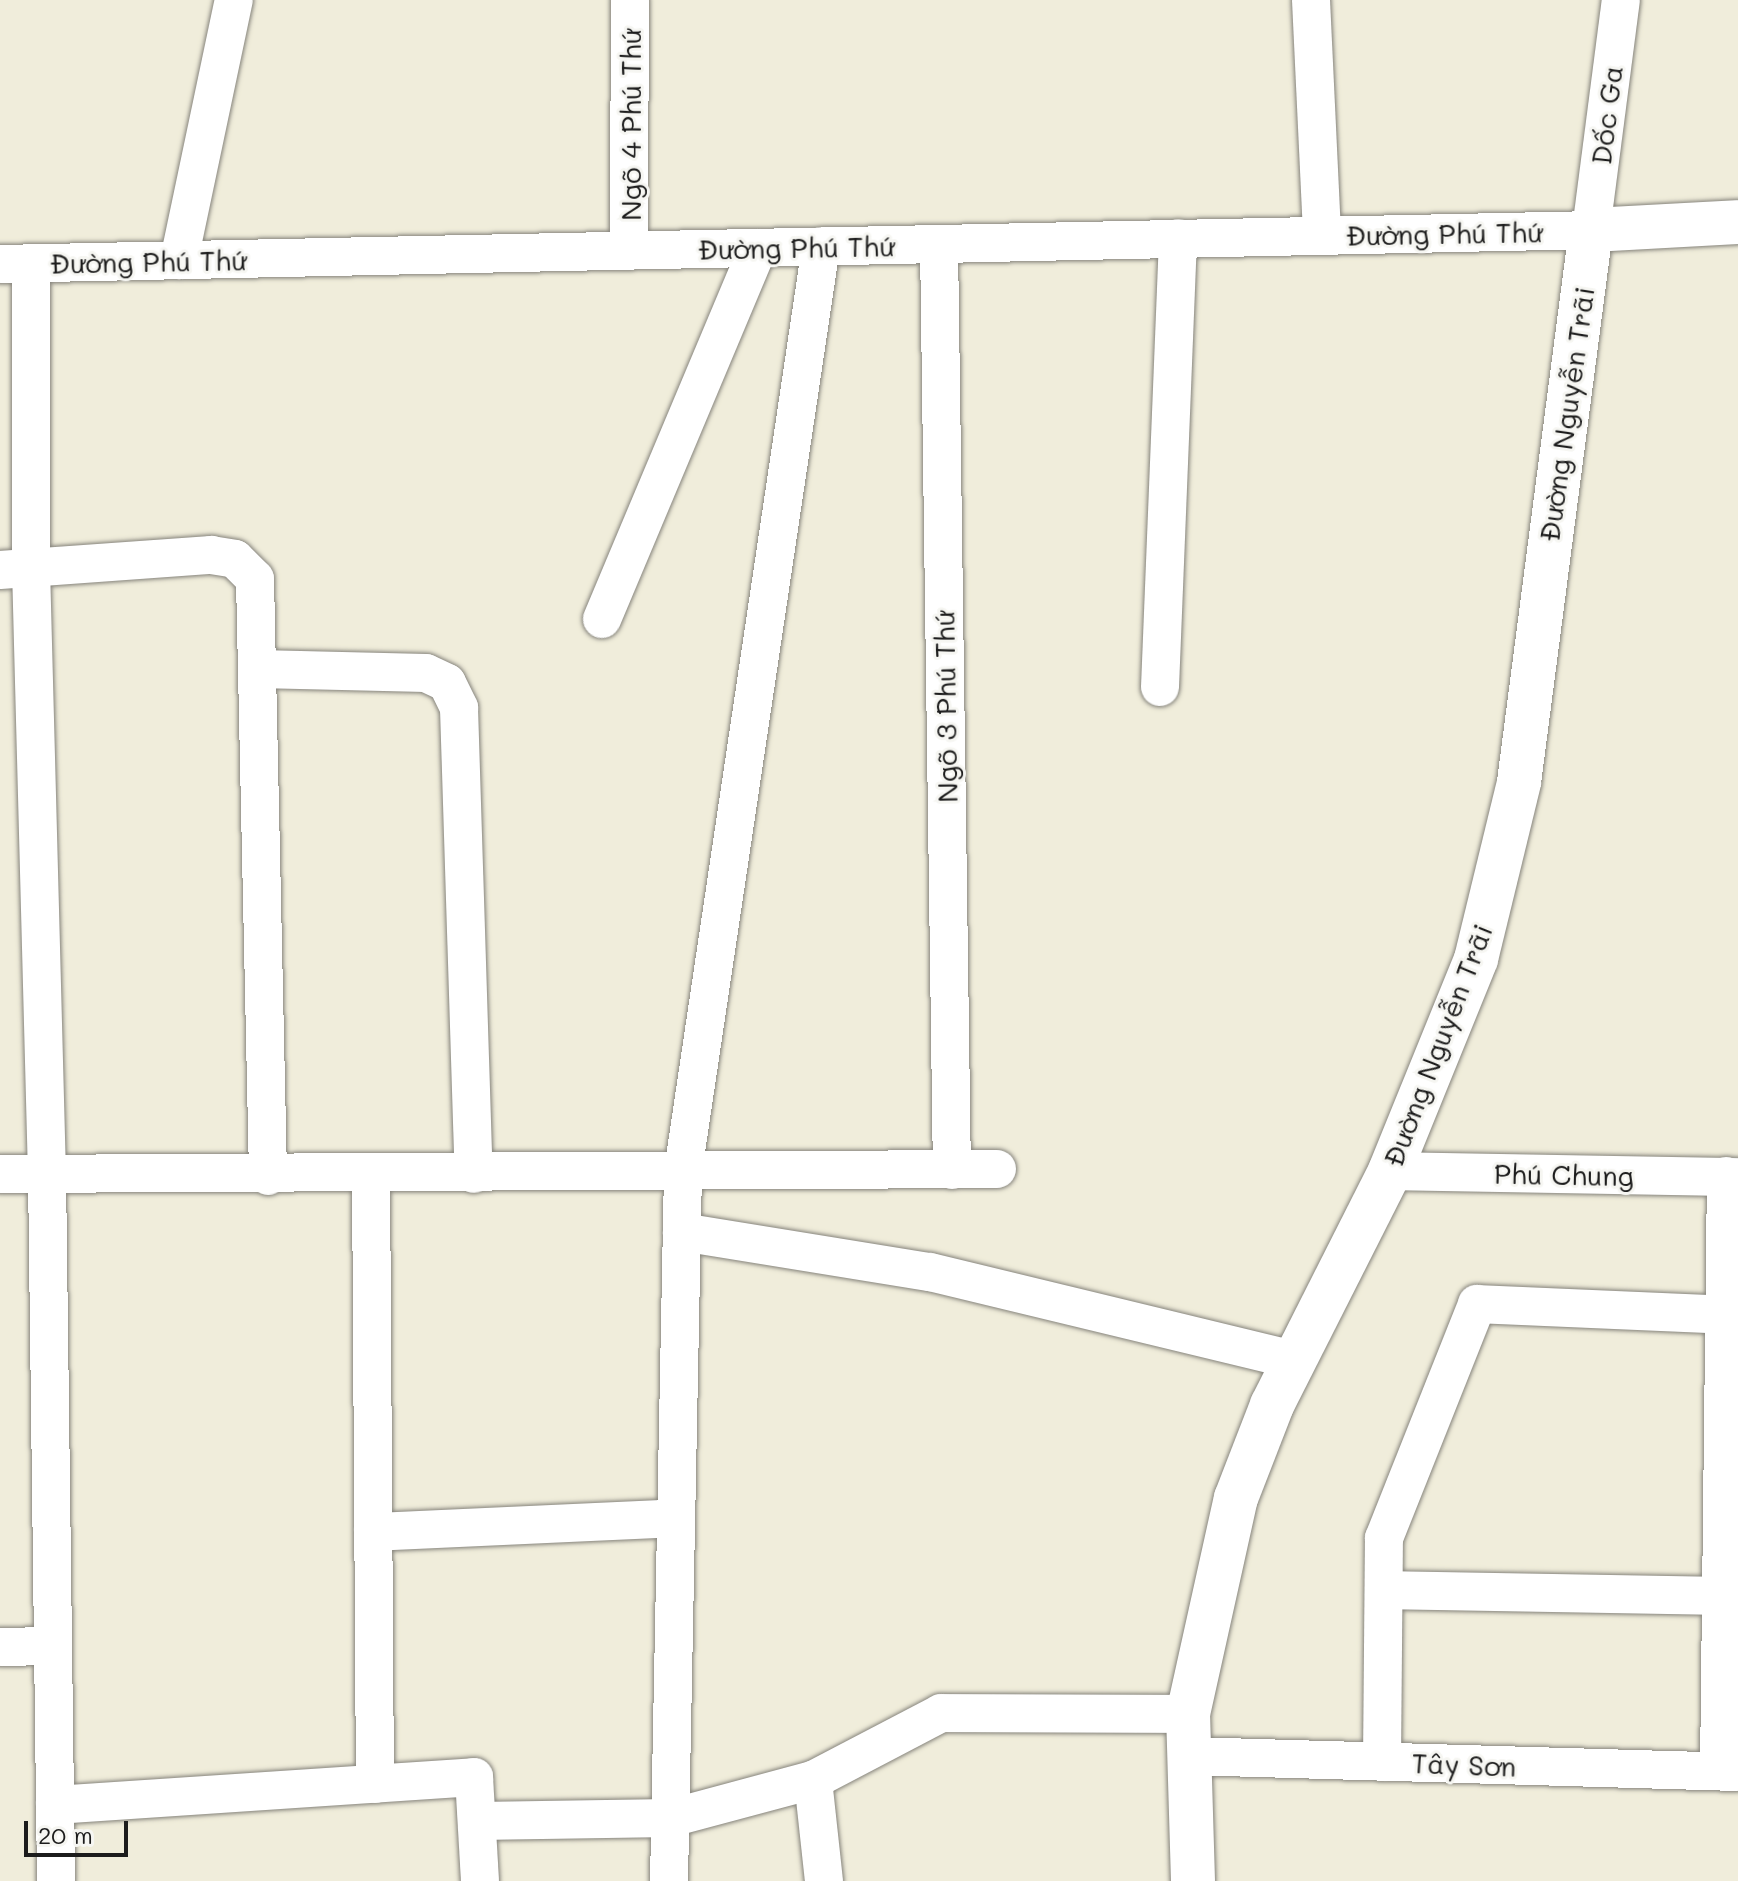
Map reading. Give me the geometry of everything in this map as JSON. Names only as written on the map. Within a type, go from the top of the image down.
[{"type":"highway","points":[[1591,230],[1738,222]]},
{"type":"highway","name":"Đường Nguyễn Trãi","points":[[1193,1881],[1188,1735],[1236,1498],[1295,1360],[1390,1171],[1476,959],[1519,782],[1591,230]]},
{"type":"street","points":[[179,260],[234,0]]},
{"type":"street","name":"Ngõ 4 Phú Thứ","points":[[629,251],[630,0]]},
{"type":"street","points":[[1311,0],[1322,235]]},
{"type":"street","name":"Dốc Ga","points":[[1591,230],[1621,0]]},
{"type":"street","name":"Đường Phú Thứ","points":[[16,264],[1591,230]]},
{"type":"street","points":[[1160,687],[1178,238]]},
{"type":"street","name":"Ngõ 3 Phú Thứ","points":[[939,244],[952,1170]]},
{"type":"street","points":[[669,1881],[683,1171],[821,246]]},
{"type":"street","points":[[602,619],[758,248]]},
{"type":"street","points":[[16,264],[15,569],[47,1173],[56,1881]]},
{"type":"street","points":[[15,569],[211,555],[235,559],[255,579],[268,1176]]},
{"type":"street","points":[[258,669],[426,673],[447,683],[459,708],[474,1174]]},
{"type":"street","points":[[0,1174],[268,1176],[371,1172],[474,1174],[997,1169]]},
{"type":"street","name":"Phú Chung","points":[[1390,1171],[1732,1176]]},
{"type":"street","points":[[371,1172],[375,1784]]},
{"type":"street","points":[[1728,1772],[1721,1596],[1724,1315],[1732,1176]]},
{"type":"street","points":[[682,1232],[930,1272],[1295,1360]]},
{"type":"street","points":[[1382,1762],[1384,1538],[1477,1304],[1724,1315]]},
{"type":"street","points":[[373,1532],[676,1518]]},
{"type":"street","points":[[1384,1590],[1721,1596]]},
{"type":"street","points":[[0,1647],[53,1646]]},
{"type":"street","name":"Tây Sơn","points":[[477,1821],[671,1818],[813,1780],[941,1713],[1188,1735],[1382,1762],[1728,1772]]},
{"type":"street","points":[[55,1805],[474,1777],[480,1881]]},
{"type":"street","points":[[813,1780],[824,1881]]}]
